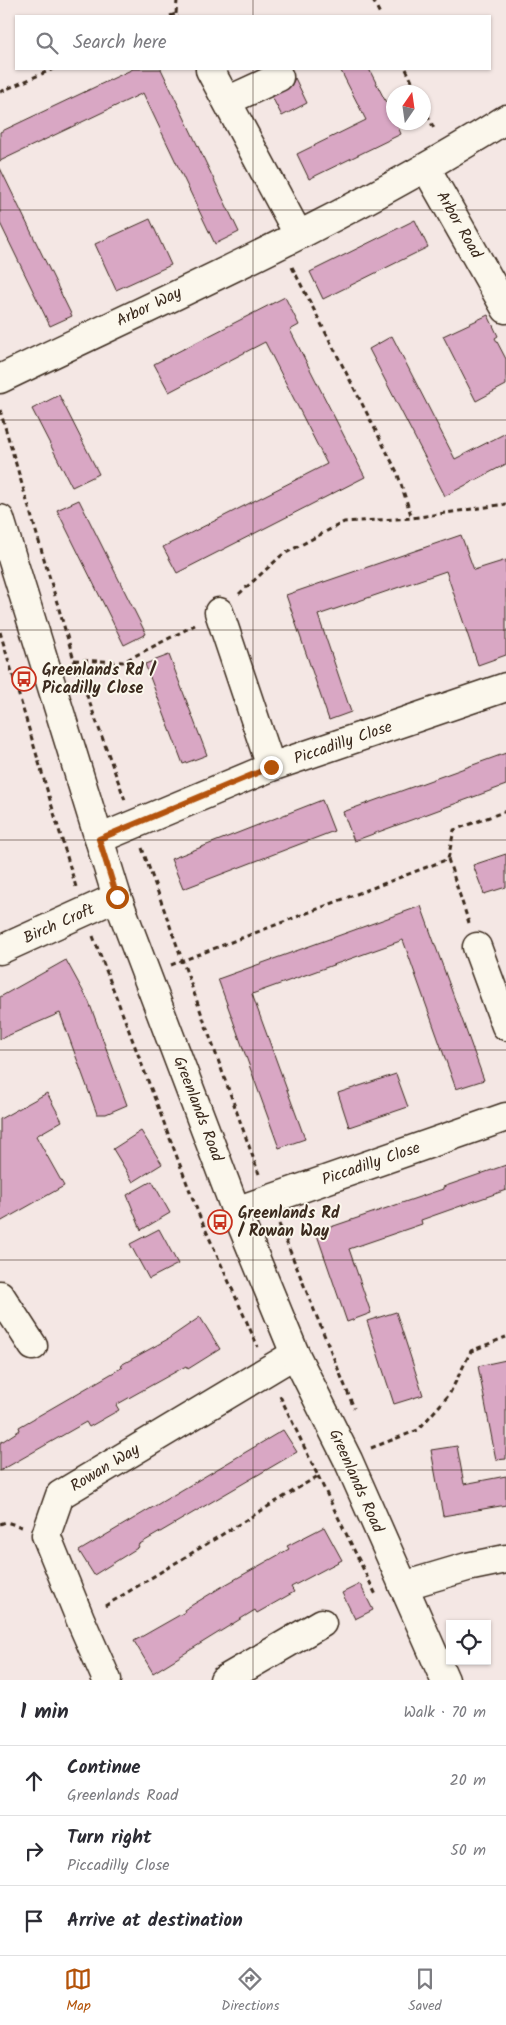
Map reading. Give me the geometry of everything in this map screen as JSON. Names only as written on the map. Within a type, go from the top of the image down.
[{"type":"street","points":[[210,70],[227,101],[289,239]]},
{"type":"street","points":[[227,101],[278,77]]},
{"type":"street","name":"Arbor Way","points":[[0,379],[289,239],[426,168],[506,119]]},
{"type":"street","name":"Arbor Road","points":[[426,168],[506,309]]},
{"type":"street","name":"Greenlands Road","points":[[1,524],[117,897],[236,1211],[295,1354],[348,1460],[445,1680]]},
{"type":"street","points":[[219,612],[271,767]]},
{"type":"street","name":"Piccadilly Close","points":[[99,839],[271,767],[506,687]]},
{"type":"street","name":"Birch Croft","points":[[0,950],[117,897]]},
{"type":"street","points":[[476,947],[506,1026]]},
{"type":"street","name":"Piccadilly Close","points":[[236,1211],[506,1117]]},
{"type":"street","points":[[0,1296],[33,1346]]},
{"type":"street","name":"Rowan Way","points":[[107,1680],[46,1535],[60,1495],[295,1354]]},
{"type":"street","points":[[403,1586],[467,1567],[506,1559]]},
{"type":"street","points":[[224,1680],[322,1623]]},
{"type":"path","points":[[177,0],[177,15]]},
{"type":"path","points":[[373,0],[380,15]]},
{"type":"path","points":[[0,92],[51,70]]},
{"type":"path","points":[[406,70],[414,85]]},
{"type":"path","points":[[289,239],[397,472],[412,518]]},
{"type":"path","points":[[0,410],[74,660],[269,1200],[356,1411]]},
{"type":"path","points":[[74,660],[123,662],[219,612],[282,555],[344,522],[412,518],[506,504]]},
{"type":"path","points":[[0,632],[84,912],[199,1215],[268,1370],[381,1605]]},
{"type":"path","points":[[476,947],[448,859],[454,830],[506,811]]},
{"type":"path","points":[[147,974],[448,859]]},
{"type":"path","points":[[371,1448],[418,1430],[449,1395],[471,1352],[506,1337]]},
{"type":"path","points":[[367,1439],[375,1456]]},
{"type":"path","points":[[81,1621],[318,1476]]},
{"type":"building","points":[[131,70],[161,70],[239,232],[215,244],[143,93],[0,161],[0,132]]},
{"type":"building","points":[[341,70],[370,70],[386,102],[386,130],[399,130],[401,134],[309,179],[297,154],[366,120]]},
{"type":"building","points":[[295,78],[307,103],[282,116],[272,97],[291,86]]},
{"type":"building","points":[[0,168],[72,316],[50,326],[0,223]]},
{"type":"building","points":[[150,219],[171,265],[116,290],[95,244]]},
{"type":"building","points":[[415,220],[428,247],[323,299],[310,272]]},
{"type":"building","points":[[285,297],[299,325],[290,330],[365,477],[177,573],[163,547],[327,464],[265,342],[169,392],[154,364]]},
{"type":"building","points":[[488,315],[498,336],[495,338],[506,359],[506,385],[476,401],[443,336]]},
{"type":"building","points":[[392,336],[455,459],[506,433],[506,464],[445,496],[369,349]]},
{"type":"building","points":[[59,395],[99,474],[72,487],[32,409]]},
{"type":"building","points":[[79,500],[146,634],[124,645],[57,510]]},
{"type":"building","points":[[461,535],[474,570],[506,560],[506,655],[478,665],[446,571],[318,615],[351,712],[329,720],[286,595]]},
{"type":"building","points":[[169,655],[207,755],[183,764],[145,664]]},
{"type":"building","points":[[506,753],[506,785],[354,841],[343,812]]},
{"type":"building","points":[[322,800],[334,831],[183,889],[171,859]]},
{"type":"building","points":[[506,854],[506,887],[484,894],[473,865]]},
{"type":"building","points":[[421,906],[484,1080],[456,1089],[403,940],[252,994],[305,1139],[279,1148],[218,979]]},
{"type":"building","points":[[66,960],[89,1002],[127,1105],[106,1114],[97,1114],[60,1013],[0,1039],[0,997]]},
{"type":"building","points":[[396,1074],[408,1107],[349,1127],[338,1093]]},
{"type":"building","points":[[47,1093],[62,1121],[36,1136],[64,1186],[0,1222],[0,1119]]},
{"type":"building","points":[[141,1131],[162,1164],[133,1182],[113,1149]]},
{"type":"building","points":[[506,1165],[506,1190],[421,1220],[422,1224],[349,1249],[371,1313],[347,1322],[316,1232],[443,1189],[443,1187]]},
{"type":"building","points":[[152,1181],[170,1213],[141,1230],[127,1195]]},
{"type":"building","points":[[159,1229],[178,1264],[149,1279],[130,1244]]},
{"type":"building","points":[[396,1312],[423,1395],[394,1404],[367,1321]]},
{"type":"building","points":[[200,1317],[220,1349],[188,1369],[186,1366],[116,1405],[119,1410],[89,1427],[86,1422],[0,1471],[0,1443],[20,1430],[19,1427],[123,1367],[121,1365],[168,1339]]},
{"type":"building","points":[[506,1360],[506,1459],[496,1460],[478,1366]]},
{"type":"building","points":[[283,1430],[297,1452],[138,1545],[139,1547],[94,1575],[79,1551]]},
{"type":"building","points":[[457,1446],[464,1484],[506,1476],[506,1505],[443,1516],[431,1450]]},
{"type":"building","points":[[324,1527],[342,1560],[291,1587],[294,1592],[257,1613],[255,1610],[153,1673],[134,1641],[185,1612],[184,1610],[223,1586],[289,1549],[287,1546]]},
{"type":"building","points":[[360,1584],[373,1610],[355,1619],[342,1593]]},
{"type":"place","name":"Greenlands Rd / Picadilly Close","points":[[24,679]]},
{"type":"place","name":"Greenlands Rd / Rowan Way","points":[[220,1222]]},
{"type":"route","points":[[117,897],[99,839],[271,767]]}]
